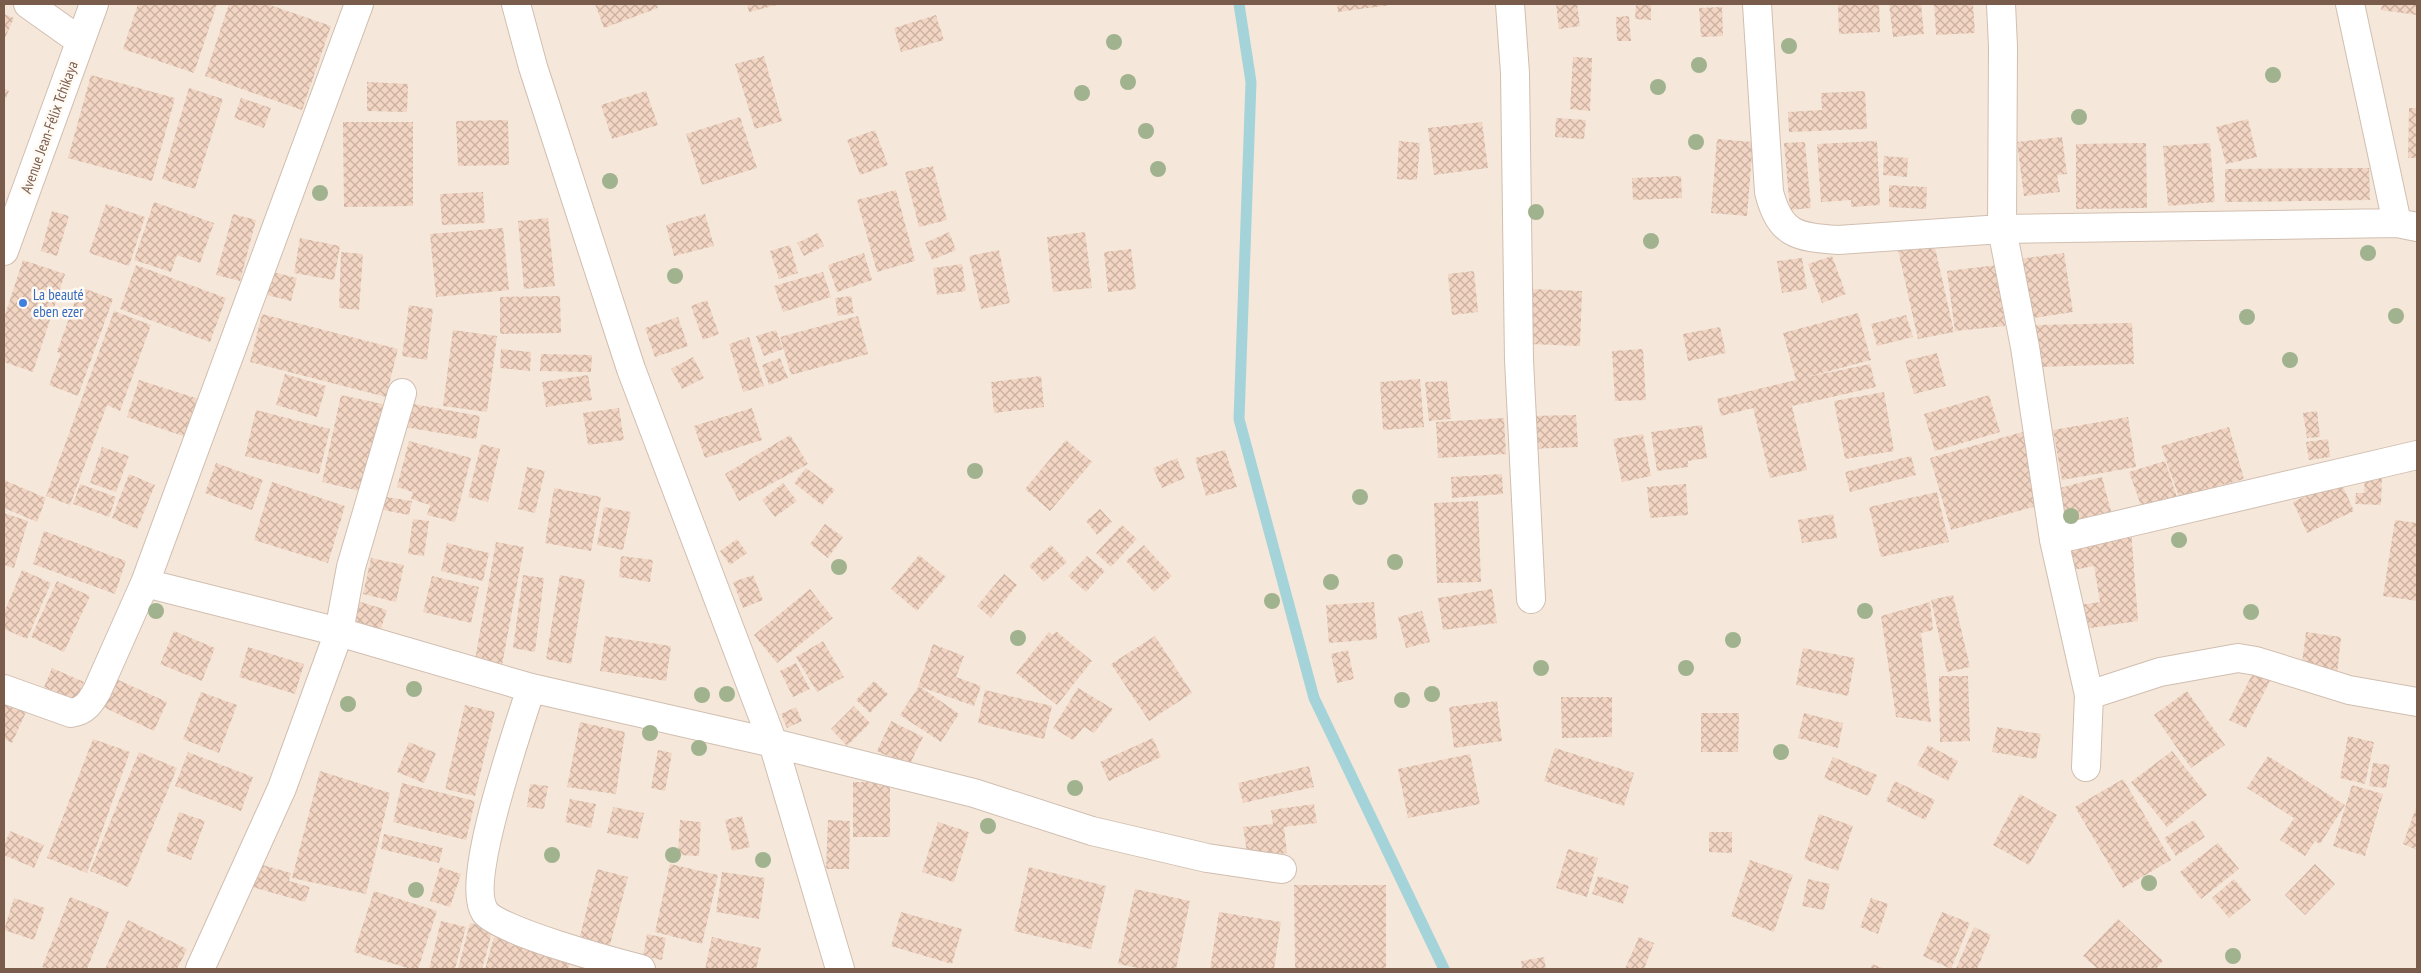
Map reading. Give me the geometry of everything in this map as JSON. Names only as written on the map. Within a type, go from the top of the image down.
[{"type":"street","points":[[28,4],[80,41]]},
{"type":"street","name":"Avenue Jean-Félix Tchikaya","points":[[4,251],[94,4]]},
{"type":"street","points":[[4,689],[71,713],[80,712],[98,691],[145,582],[359,4]]},
{"type":"street","points":[[516,4],[533,67],[631,369],[773,743],[840,969]]},
{"type":"street","points":[[1510,4],[1515,83],[1519,360],[1531,599]]},
{"type":"street","points":[[1757,4],[1769,192],[1774,212],[1788,230],[1813,238],[1838,240],[2002,229],[2407,225],[2350,4]]},
{"type":"street","points":[[2001,4],[2003,47],[2002,229],[2025,347],[2054,540],[2089,695],[2086,767]]},
{"type":"street","points":[[200,969],[282,788],[339,632],[351,567],[402,393]]},
{"type":"street","points":[[2054,540],[2417,454]]},
{"type":"street","points":[[145,582],[339,632],[531,688],[773,743],[974,793],[1092,831],[1207,858],[1282,869]]},
{"type":"street","points":[[2089,695],[2160,672],[2238,658],[2256,661],[2349,690],[2417,702]]},
{"type":"street","points":[[531,688],[483,851],[480,886],[481,902],[485,912],[500,924],[583,954],[641,969]]},
{"type":"shaded area","points":[[4,4],[2417,4],[2417,969],[4,969]]},
{"type":"building","points":[[138,4],[217,4],[194,73],[123,49]]},
{"type":"building","points":[[229,4],[267,4],[331,26],[302,110],[205,76]]},
{"type":"building","points":[[595,4],[656,4],[658,8],[604,28]]},
{"type":"building","points":[[747,4],[780,4],[749,12]]},
{"type":"building","points":[[1337,4],[1390,4],[1390,5],[1338,12]]},
{"type":"building","points":[[1556,4],[1577,4],[1580,26],[1559,29]]},
{"type":"building","points":[[1636,4],[1651,4],[1651,20],[1635,19]]},
{"type":"building","points":[[1838,4],[1879,4],[1880,32],[1839,34]]},
{"type":"building","points":[[1889,4],[1921,4],[1924,34],[1893,37]]},
{"type":"building","points":[[1934,4],[1973,4],[1975,33],[1936,35]]},
{"type":"building","points":[[2382,4],[2417,4],[2417,15],[2381,10]]},
{"type":"building","points":[[1722,7],[1723,36],[1701,37],[1699,8]]},
{"type":"building","points":[[4,14],[14,18],[4,40]]},
{"type":"building","points":[[936,15],[944,40],[901,52],[894,28]]},
{"type":"building","points":[[1629,16],[1631,41],[1617,41],[1616,17]]},
{"type":"building","points":[[764,56],[782,121],[755,129],[735,64]]},
{"type":"building","points":[[1573,57],[1592,58],[1590,111],[1570,109]]},
{"type":"building","points":[[91,75],[175,98],[152,181],[68,158]]},
{"type":"building","points":[[367,82],[408,84],[407,112],[367,111]]},
{"type":"building","points":[[4,88],[9,91],[4,102]]},
{"type":"building","points":[[189,88],[223,99],[195,189],[162,179]]},
{"type":"building","points":[[646,91],[658,125],[612,139],[601,105]]},
{"type":"building","points":[[1865,91],[1867,129],[1789,132],[1788,112],[1822,110],[1821,93]]},
{"type":"building","points":[[241,98],[271,108],[264,128],[234,118]]},
{"type":"building","points":[[2409,108],[2417,108],[2417,158],[2408,158]]},
{"type":"building","points":[[740,117],[757,168],[702,185],[686,134]]},
{"type":"building","points":[[1556,118],[1586,120],[1584,139],[1555,137]]},
{"type":"building","points":[[2248,119],[2257,157],[2226,164],[2216,127]]},
{"type":"building","points":[[508,120],[509,165],[458,166],[456,121]]},
{"type":"building","points":[[343,122],[413,122],[413,206],[344,207]]},
{"type":"building","points":[[1482,122],[1488,168],[1434,175],[1428,128]]},
{"type":"building","points":[[875,130],[888,165],[860,175],[847,140]]},
{"type":"building","points":[[2062,137],[2067,174],[2057,175],[2060,192],[2024,196],[2017,142]]},
{"type":"building","points":[[1717,139],[1753,142],[1747,216],[1711,213]]},
{"type":"building","points":[[1399,141],[1420,143],[1417,180],[1397,179]]},
{"type":"building","points":[[1877,141],[1880,205],[1851,207],[1851,200],[1821,202],[1817,144]]},
{"type":"building","points":[[1805,142],[1811,208],[1790,210],[1784,143]]},
{"type":"building","points":[[2146,143],[2147,208],[2076,209],[2076,144]]},
{"type":"building","points":[[2210,143],[2215,202],[2168,206],[2163,146]]},
{"type":"building","points":[[1884,156],[1908,158],[1907,177],[1883,175]]},
{"type":"building","points":[[933,166],[947,220],[919,227],[905,172]]},
{"type":"building","points":[[2369,168],[2370,200],[2225,202],[2225,169]]},
{"type":"building","points":[[1681,176],[1682,198],[1633,200],[1632,178]]},
{"type":"building","points":[[1889,185],[1927,187],[1926,209],[1889,207]]},
{"type":"building","points":[[896,190],[915,261],[877,272],[857,200]]},
{"type":"building","points":[[483,192],[485,223],[442,225],[440,194]]},
{"type":"building","points":[[154,202],[214,223],[200,263],[177,255],[171,272],[134,260]]},
{"type":"building","points":[[106,204],[145,217],[129,266],[89,253]]},
{"type":"building","points":[[52,211],[69,216],[57,256],[41,251]]},
{"type":"building","points":[[233,214],[256,220],[240,281],[216,275]]},
{"type":"building","points":[[705,214],[714,246],[674,256],[666,225]]},
{"type":"building","points":[[548,218],[555,286],[524,289],[518,221]]},
{"type":"building","points":[[503,228],[509,290],[436,297],[430,234]]},
{"type":"building","points":[[949,232],[956,250],[932,260],[925,243]]},
{"type":"building","points":[[1085,232],[1092,288],[1053,292],[1047,237]]},
{"type":"building","points":[[818,233],[824,246],[804,256],[797,243]]},
{"type":"building","points":[[300,238],[340,246],[334,280],[294,273]]},
{"type":"building","points":[[1934,243],[1954,332],[1918,339],[1898,250]]},
{"type":"building","points":[[790,245],[798,273],[779,279],[770,251]]},
{"type":"building","points":[[1131,249],[1136,289],[1108,292],[1104,252]]},
{"type":"building","points":[[999,250],[1010,303],[981,309],[969,256]]},
{"type":"building","points":[[341,252],[363,254],[359,310],[339,308]]},
{"type":"building","points":[[864,253],[872,280],[837,292],[828,265]]},
{"type":"building","points":[[2064,253],[2073,312],[2027,319],[2018,259]]},
{"type":"building","points":[[1832,256],[1846,294],[1822,303],[1808,264]]},
{"type":"building","points":[[1802,258],[1807,289],[1782,293],[1777,261]]},
{"type":"building","points":[[23,260],[65,274],[33,372],[4,362],[4,318]]},
{"type":"building","points":[[962,264],[966,291],[937,295],[933,268]]},
{"type":"building","points":[[136,265],[226,298],[210,342],[120,309]]},
{"type":"building","points":[[1997,265],[2005,326],[1955,331],[1947,271]]},
{"type":"building","points":[[269,271],[297,278],[291,301],[263,294]]},
{"type":"building","points":[[1474,271],[1478,312],[1452,315],[1448,274]]},
{"type":"building","points":[[823,272],[831,297],[783,312],[774,286]]},
{"type":"building","points":[[80,287],[113,299],[78,396],[49,385],[61,353],[57,352]]},
{"type":"building","points":[[1531,289],[1582,291],[1580,346],[1529,344]]},
{"type":"building","points":[[560,296],[561,333],[500,334],[500,297]]},
{"type":"building","points":[[851,296],[854,313],[838,316],[835,298]]},
{"type":"building","points":[[707,300],[719,334],[703,340],[691,306]]},
{"type":"building","points":[[409,305],[433,309],[427,360],[402,356]]},
{"type":"building","points":[[114,311],[151,325],[120,411],[107,405],[70,505],[46,496]]},
{"type":"building","points":[[1858,313],[1871,360],[1807,377],[1870,364],[1876,387],[1792,406],[1807,470],[1770,478],[1753,408],[1721,416],[1717,399],[1796,380],[1783,333]]},
{"type":"building","points":[[262,314],[398,349],[386,397],[250,362]]},
{"type":"building","points":[[1906,315],[1913,337],[1877,346],[1871,324]]},
{"type":"building","points":[[858,316],[868,354],[791,375],[780,337]]},
{"type":"building","points":[[678,317],[688,346],[655,357],[645,328]]},
{"type":"building","points":[[2132,323],[2134,364],[2038,367],[2036,325]]},
{"type":"building","points":[[1720,327],[1726,353],[1688,361],[1683,334]]},
{"type":"building","points":[[453,330],[497,336],[487,412],[443,406]]},
{"type":"building","points":[[776,330],[783,349],[764,356],[756,336]]},
{"type":"building","points":[[749,337],[764,386],[743,392],[729,344]]},
{"type":"building","points":[[501,349],[531,352],[530,371],[500,368]]},
{"type":"building","points":[[1643,349],[1646,400],[1615,401],[1612,351]]},
{"type":"building","points":[[1937,353],[1946,386],[1914,394],[1905,361]]},
{"type":"building","points":[[541,354],[592,355],[591,372],[540,371]]},
{"type":"building","points":[[693,357],[704,378],[682,389],[671,369]]},
{"type":"building","points":[[780,358],[788,378],[769,385],[762,365]]},
{"type":"building","points":[[285,374],[326,386],[317,417],[276,405]]},
{"type":"building","points":[[588,375],[592,400],[546,407],[542,382]]},
{"type":"building","points":[[1041,376],[1044,407],[994,413],[991,382]]},
{"type":"building","points":[[1420,379],[1424,427],[1383,430],[1380,382]]},
{"type":"building","points":[[139,380],[199,399],[186,437],[127,417]]},
{"type":"building","points":[[1447,381],[1451,419],[1429,421],[1425,382]]},
{"type":"building","points":[[1884,392],[1894,451],[1845,459],[1834,401]]},
{"type":"building","points":[[341,395],[387,405],[368,493],[322,482]]},
{"type":"building","points":[[1989,395],[2000,432],[1935,451],[1924,414]]},
{"type":"building","points":[[402,402],[480,416],[476,439],[398,426]]},
{"type":"building","points":[[619,408],[624,440],[588,445],[583,413]]},
{"type":"building","points":[[752,408],[762,440],[705,458],[694,426]]},
{"type":"building","points":[[256,410],[330,429],[319,474],[245,456]]},
{"type":"building","points":[[2317,411],[2320,437],[2307,438],[2303,413]]},
{"type":"building","points":[[1576,415],[1578,447],[1529,449],[1527,416]]},
{"type":"building","points":[[2128,417],[2136,467],[2062,480],[2053,430]]},
{"type":"building","points":[[1504,418],[1506,454],[1438,458],[1436,422]]},
{"type":"building","points":[[1702,425],[1707,458],[1688,461],[1688,467],[1657,471],[1651,432]]},
{"type":"building","points":[[2229,427],[2244,479],[2179,497],[2161,446]]},
{"type":"building","points":[[2026,431],[2047,503],[1951,530],[1930,458]]},
{"type":"building","points":[[1643,434],[1651,476],[1622,482],[1613,439]]},
{"type":"building","points":[[790,435],[808,464],[739,501],[725,474]]},
{"type":"building","points":[[2328,439],[2330,457],[2309,460],[2306,442]]},
{"type":"building","points":[[1066,440],[1092,462],[1050,511],[1025,489]]},
{"type":"building","points":[[409,441],[471,458],[455,522],[427,515],[430,505],[411,499],[413,492],[397,487]]},
{"type":"building","points":[[481,444],[500,449],[488,502],[468,497]]},
{"type":"building","points":[[102,447],[129,456],[116,492],[90,483]]},
{"type":"building","points":[[1225,450],[1237,487],[1206,496],[1195,458]]},
{"type":"building","points":[[1911,456],[1916,475],[1850,492],[1845,472]]},
{"type":"building","points":[[1177,458],[1185,478],[1162,488],[1153,468]]},
{"type":"building","points":[[2165,461],[2178,500],[2143,511],[2129,472]]},
{"type":"building","points":[[216,463],[263,480],[252,510],[205,493]]},
{"type":"building","points":[[527,467],[545,471],[535,513],[518,509]]},
{"type":"building","points":[[806,468],[835,490],[822,505],[794,483]]},
{"type":"building","points":[[129,474],[155,485],[137,529],[112,518]]},
{"type":"building","points":[[1502,474],[1503,494],[1452,498],[1451,477]]},
{"type":"building","points":[[2365,476],[2382,476],[2381,505],[2355,504],[2356,493],[2364,493]]},
{"type":"building","points":[[2102,477],[2112,515],[2066,527],[2056,489]]},
{"type":"building","points":[[4,480],[46,498],[37,522],[4,508]]},
{"type":"building","points":[[2340,480],[2354,511],[2307,533],[2293,502]]},
{"type":"building","points":[[272,482],[345,506],[328,563],[254,540]]},
{"type":"building","points":[[783,483],[797,501],[775,517],[762,500]]},
{"type":"building","points":[[80,484],[116,497],[109,517],[73,504]]},
{"type":"building","points":[[1686,484],[1688,515],[1650,518],[1647,487]]},
{"type":"building","points":[[554,488],[601,497],[591,551],[545,543]]},
{"type":"building","points":[[1937,492],[1949,542],[1881,557],[1869,507]]},
{"type":"building","points":[[380,496],[412,501],[409,515],[378,509]]},
{"type":"building","points":[[1478,501],[1481,582],[1437,583],[1434,503]]},
{"type":"building","points":[[604,507],[631,512],[623,550],[597,545]]},
{"type":"building","points":[[1100,509],[1112,522],[1097,535],[1086,521]]},
{"type":"building","points":[[4,513],[28,521],[14,568],[4,565]]},
{"type":"building","points":[[1833,514],[1837,538],[1802,543],[1798,520]]},
{"type":"building","points":[[413,519],[429,521],[424,556],[408,554]]},
{"type":"building","points":[[2395,520],[2417,523],[2417,601],[2383,596]]},
{"type":"building","points":[[825,524],[843,537],[828,558],[810,544]]},
{"type":"building","points":[[1122,525],[1137,539],[1111,567],[1096,553]]},
{"type":"building","points":[[2131,530],[2138,621],[2084,629],[2080,605],[2100,602],[2094,566],[2073,570],[2068,540]]},
{"type":"building","points":[[44,531],[126,561],[115,594],[33,564]]},
{"type":"building","points":[[737,539],[747,553],[730,565],[720,551]]},
{"type":"building","points":[[496,542],[524,547],[502,665],[475,660]]},
{"type":"building","points":[[447,543],[489,553],[483,581],[441,571]]},
{"type":"building","points":[[1051,545],[1067,562],[1044,582],[1029,566]]},
{"type":"building","points":[[1144,545],[1172,576],[1154,592],[1126,561]]},
{"type":"building","points":[[919,555],[946,577],[917,611],[891,589]]},
{"type":"building","points":[[621,556],[653,560],[650,582],[619,577]]},
{"type":"building","points":[[1087,556],[1105,571],[1086,592],[1068,576]]},
{"type":"building","points":[[371,558],[404,565],[396,602],[363,594]]},
{"type":"building","points":[[22,570],[51,583],[27,639],[4,629],[4,613]]},
{"type":"building","points":[[1004,574],[1017,585],[991,618],[977,606]]},
{"type":"building","points":[[523,575],[544,578],[535,652],[513,648]]},
{"type":"building","points":[[560,575],[585,580],[571,664],[546,659]]},
{"type":"building","points":[[753,575],[763,600],[743,608],[733,582]]},
{"type":"building","points":[[432,576],[479,587],[471,623],[423,612]]},
{"type":"building","points":[[57,581],[90,596],[64,652],[31,637]]},
{"type":"building","points":[[810,589],[833,618],[777,663],[754,635]]},
{"type":"building","points":[[1492,589],[1497,623],[1443,630],[1438,598]]},
{"type":"building","points":[[1953,595],[1970,667],[1947,672],[1931,600]]},
{"type":"building","points":[[354,600],[387,610],[380,632],[347,621]]},
{"type":"building","points":[[1374,602],[1377,639],[1329,643],[1326,605]]},
{"type":"building","points":[[1930,602],[1933,630],[1921,633],[1931,722],[1896,717],[1881,616]]},
{"type":"building","points":[[1422,611],[1430,642],[1406,648],[1398,617]]},
{"type":"building","points":[[174,631],[215,648],[202,681],[160,664]]},
{"type":"building","points":[[1056,631],[1092,661],[1057,705],[1016,673],[1049,632],[1053,635]]},
{"type":"building","points":[[2306,632],[2341,637],[2337,675],[2301,671]]},
{"type":"building","points":[[605,636],[671,646],[666,681],[600,671]]},
{"type":"building","points":[[1155,636],[1192,693],[1149,721],[1111,664]]},
{"type":"building","points":[[823,641],[844,677],[817,692],[796,657]]},
{"type":"building","points":[[933,644],[964,656],[956,677],[981,686],[974,706],[918,686]]},
{"type":"building","points":[[248,647],[304,664],[295,694],[239,677]]},
{"type":"building","points":[[1803,648],[1855,658],[1848,696],[1796,685]]},
{"type":"building","points":[[1348,650],[1354,679],[1337,683],[1331,654]]},
{"type":"building","points":[[796,663],[810,689],[793,697],[780,671]]},
{"type":"building","points":[[52,668],[84,682],[75,701],[44,687]]},
{"type":"building","points":[[2255,669],[2272,677],[2246,728],[2229,720]]},
{"type":"building","points":[[1939,676],[1968,676],[1970,741],[1940,742]]},
{"type":"building","points":[[114,678],[167,702],[154,731],[101,706]]},
{"type":"building","points":[[874,681],[888,694],[870,713],[856,700]]},
{"type":"building","points":[[919,686],[959,714],[941,742],[900,715]]},
{"type":"building","points":[[1078,688],[1113,709],[1094,733],[1084,727],[1073,740],[1053,728]]},
{"type":"building","points":[[985,690],[1052,706],[1044,739],[978,723]]},
{"type":"building","points":[[2187,691],[2225,745],[2191,768],[2154,715]]},
{"type":"building","points":[[201,692],[237,705],[219,753],[183,739]]},
{"type":"building","points":[[1561,697],[1612,697],[1612,737],[1562,738]]},
{"type":"building","points":[[1497,701],[1502,741],[1454,748],[1449,707]]},
{"type":"building","points":[[4,702],[26,712],[12,743],[4,739]]},
{"type":"building","points":[[465,705],[495,712],[475,796],[445,789]]},
{"type":"building","points":[[854,706],[870,723],[847,746],[831,729]]},
{"type":"building","points":[[796,707],[802,721],[787,728],[781,714]]},
{"type":"building","points":[[1701,713],[1739,713],[1738,752],[1701,752]]},
{"type":"building","points":[[1804,713],[1843,723],[1838,748],[1798,738]]},
{"type":"building","points":[[891,721],[923,737],[909,766],[877,751]]},
{"type":"building","points":[[580,722],[625,732],[616,794],[567,787]]},
{"type":"building","points":[[1997,727],[2041,734],[2036,759],[1992,752]]},
{"type":"building","points":[[2348,736],[2374,742],[2365,784],[2340,778]]},
{"type":"building","points":[[1153,738],[1161,757],[1109,781],[1100,762]]},
{"type":"building","points":[[93,739],[130,752],[87,873],[47,858]]},
{"type":"building","points":[[409,742],[436,753],[424,783],[397,772]]},
{"type":"building","points":[[1928,745],[1958,761],[1948,781],[1917,765]]},
{"type":"building","points":[[1555,748],[1634,773],[1624,806],[1544,781]]},
{"type":"building","points":[[658,750],[672,753],[665,791],[651,788]]},
{"type":"building","points":[[2172,751],[2207,795],[2167,827],[2131,782]]},
{"type":"building","points":[[139,752],[177,768],[128,887],[90,871]]},
{"type":"building","points":[[188,752],[253,777],[241,811],[175,786]]},
{"type":"building","points":[[1470,754],[1480,804],[1408,818],[1398,769]]},
{"type":"building","points":[[2268,756],[2345,805],[2320,844],[2315,841],[2305,856],[2280,840],[2294,818],[2247,788]]},
{"type":"building","points":[[1833,757],[1877,775],[1868,796],[1824,778]]},
{"type":"building","points":[[2373,763],[2390,765],[2386,788],[2369,786]]},
{"type":"building","points":[[1309,766],[1314,787],[1243,803],[1238,783]]},
{"type":"building","points":[[320,771],[390,793],[366,894],[292,878]]},
{"type":"building","points":[[2123,779],[2171,860],[2123,888],[2075,807]]},
{"type":"building","points":[[1895,781],[1935,800],[1925,820],[1886,801]]},
{"type":"building","points":[[853,782],[890,782],[890,837],[853,837]]},
{"type":"building","points":[[402,783],[475,801],[466,840],[393,822]]},
{"type":"building","points":[[530,784],[548,786],[544,809],[527,807]]},
{"type":"building","points":[[2352,785],[2383,794],[2365,856],[2333,846]]},
{"type":"building","points":[[2020,794],[2057,815],[2029,865],[1993,845]]},
{"type":"building","points":[[570,799],[596,804],[591,828],[565,822]]},
{"type":"building","points":[[1314,804],[1317,823],[1284,827],[1287,853],[1248,859],[1243,827],[1273,824],[1271,810]]},
{"type":"building","points":[[2417,805],[2417,850],[2403,844]]},
{"type":"building","points":[[613,807],[644,813],[638,839],[607,833]]},
{"type":"building","points":[[179,812],[205,821],[191,860],[166,851]]},
{"type":"building","points":[[1819,814],[1853,826],[1838,871],[1804,859]]},
{"type":"building","points":[[742,816],[750,847],[732,851],[725,820]]},
{"type":"building","points":[[680,820],[701,822],[699,856],[678,855]]},
{"type":"building","points":[[828,820],[850,821],[849,869],[826,869]]},
{"type":"building","points":[[2194,820],[2205,837],[2176,856],[2164,838]]},
{"type":"building","points":[[938,822],[969,832],[954,882],[922,872]]},
{"type":"building","points":[[10,831],[44,845],[34,868],[4,855],[4,846]]},
{"type":"building","points":[[1709,832],[1732,832],[1732,853],[1709,852]]},
{"type":"building","points":[[384,834],[443,848],[439,863],[381,849]]},
{"type":"building","points":[[2218,843],[2239,869],[2201,899],[2180,872]]},
{"type":"building","points":[[1568,849],[1598,858],[1587,897],[1556,888]]},
{"type":"building","points":[[1750,860],[1793,875],[1774,932],[1731,916]]},
{"type":"building","points":[[259,864],[291,873],[289,881],[310,887],[305,902],[252,887]]},
{"type":"building","points":[[670,864],[718,875],[702,944],[655,932]]},
{"type":"building","points":[[2315,864],[2335,884],[2305,915],[2285,895]]},
{"type":"building","points":[[440,867],[461,874],[450,907],[430,901]]},
{"type":"building","points":[[1029,867],[1106,886],[1091,949],[1014,931]]},
{"type":"building","points":[[597,869],[628,877],[608,952],[578,944]]},
{"type":"building","points":[[722,872],[765,878],[759,919],[716,912]]},
{"type":"building","points":[[1598,876],[1629,886],[1623,904],[1592,894]]},
{"type":"building","points":[[1808,879],[1830,884],[1824,910],[1802,906]]},
{"type":"building","points":[[2234,879],[2251,900],[2229,918],[2212,898]]},
{"type":"building","points":[[1294,885],[1386,885],[1386,969],[1295,969]]},
{"type":"building","points":[[1135,889],[1190,901],[1176,969],[1144,969],[1118,964]]},
{"type":"building","points":[[374,891],[437,911],[418,969],[411,969],[354,952]]},
{"type":"building","points":[[70,897],[109,912],[87,969],[48,969],[42,967]]},
{"type":"building","points":[[14,898],[45,908],[34,940],[4,930]]},
{"type":"building","points":[[1871,898],[1888,904],[1878,934],[1860,927]]},
{"type":"building","points":[[901,912],[962,929],[952,964],[891,946]]},
{"type":"building","points":[[1219,912],[1281,922],[1274,969],[1210,969]]},
{"type":"building","points":[[1942,912],[1970,923],[1951,969],[1923,956]]},
{"type":"building","points":[[2118,919],[2163,961],[2156,969],[2098,969],[2083,956]]},
{"type":"building","points":[[128,920],[187,949],[177,969],[105,969]]},
{"type":"building","points":[[441,921],[466,927],[455,969],[429,969]]},
{"type":"building","points":[[470,923],[493,929],[482,969],[458,969]]},
{"type":"building","points":[[1974,927],[1991,935],[1977,969],[1956,969]]},
{"type":"building","points":[[647,934],[666,938],[662,960],[643,956]]},
{"type":"building","points":[[494,937],[571,959],[568,969],[485,969]]},
{"type":"building","points":[[712,937],[761,948],[756,969],[705,969]]},
{"type":"building","points":[[1639,937],[1654,943],[1644,969],[1625,969]]},
{"type":"building","points":[[1544,957],[1546,969],[1522,969],[1521,961]]},
{"type":"building","points":[[1872,964],[1885,969],[1870,969]]},
{"type":"waterway","points":[[1239,4],[1251,82],[1239,419],[1314,698],[1444,969]]},
{"type":"place","name":"La beauté eben ezer","points":[[23,303]]}]
